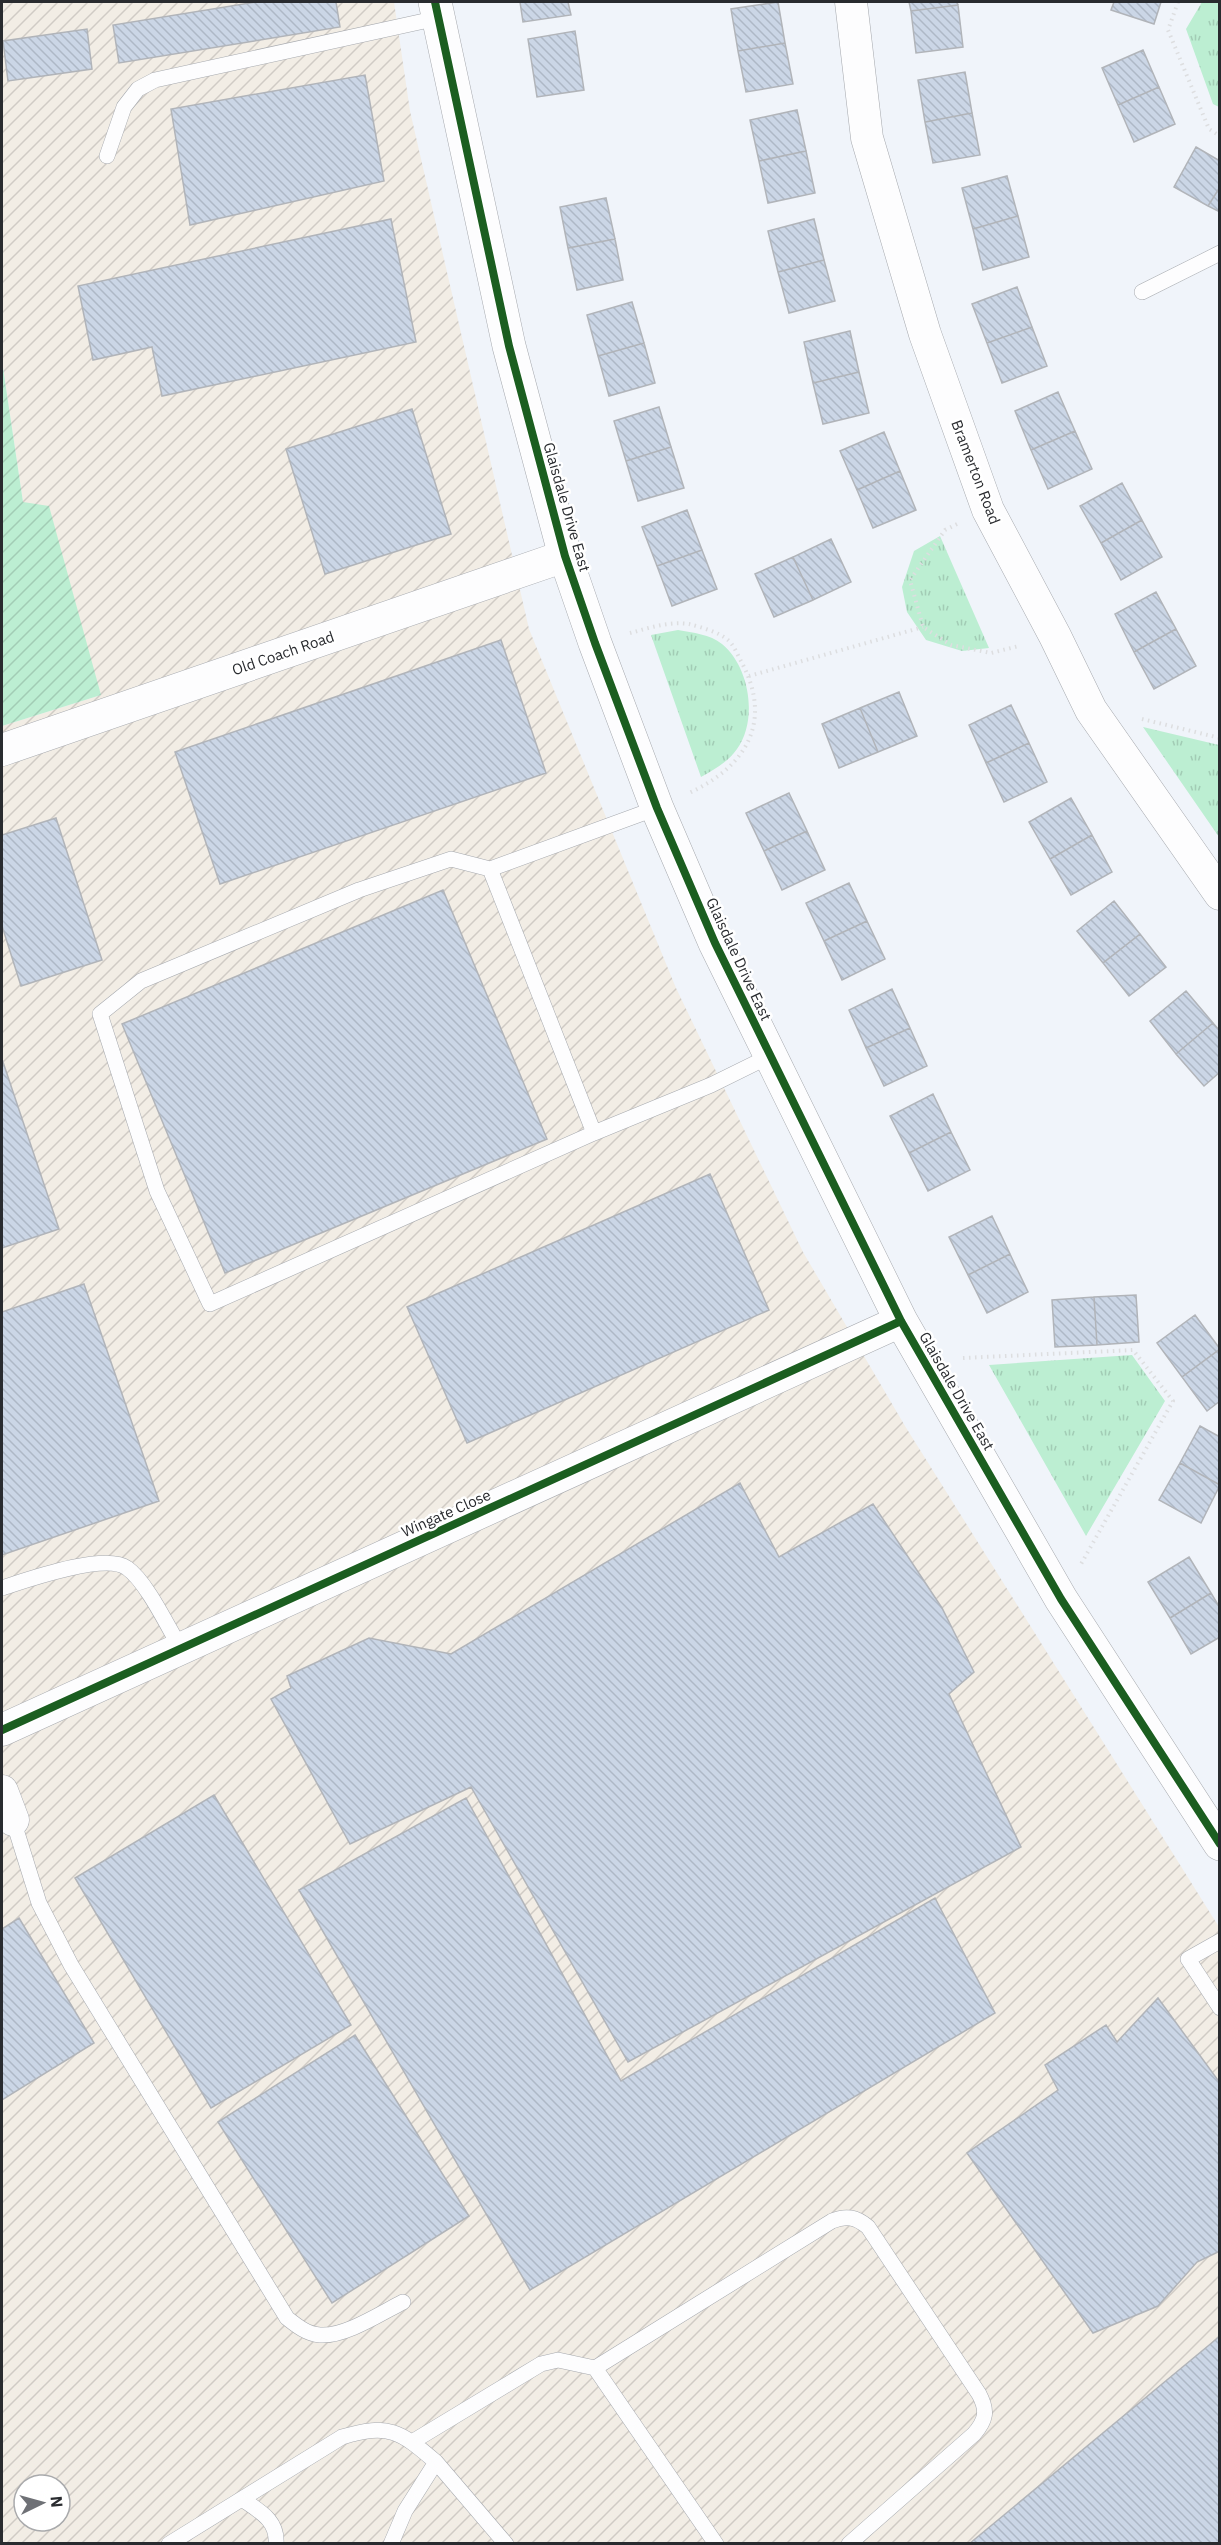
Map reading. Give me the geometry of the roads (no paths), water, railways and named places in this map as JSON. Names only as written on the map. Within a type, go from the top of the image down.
[{"type":"street","name":"Bramerton Road","points":[[851,2],[867,138],[925,334],[988,510],[1055,636],[1091,710],[1220,894]]},
{"type":"street","name":"Glaisdale Drive East","points":[[437,10],[509,346],[565,556],[657,808],[715,943],[901,1321],[1061,1599],[1220,1844]]},
{"type":"street","name":"Old Coach Road","points":[[2,750],[565,556]]},
{"type":"street","name":"Wingate Close","points":[[2,1730],[901,1321]]},
{"type":"street","points":[[2,1791],[13,1820]]},
{"type":"lane","points":[[107,156],[124,107],[138,89],[155,80],[437,10]]},
{"type":"lane","points":[[1142,292],[1220,253]]},
{"type":"lane","points":[[657,808],[490,869],[451,859],[359,890],[141,981],[100,1014],[157,1191],[210,1304],[770,1056]]},
{"type":"lane","points":[[490,869],[594,1133]]},
{"type":"lane","points":[[2,1588],[62,1570],[104,1563],[126,1566],[141,1581],[181,1648]]},
{"type":"lane","points":[[13,1820],[39,1903],[71,1965],[287,2319],[303,2331],[321,2335],[348,2330],[403,2302]]},
{"type":"lane","points":[[1220,1941],[1188,1959],[1220,2008]]},
{"type":"lane","points":[[595,2368],[832,2221],[842,2217],[860,2220],[868,2227],[979,2394],[986,2414],[983,2423],[974,2434],[849,2544]]},
{"type":"lane","points":[[412,2442],[541,2364],[558,2360],[595,2368],[716,2544]]},
{"type":"lane","points":[[169,2544],[342,2437],[363,2431],[383,2429],[412,2442],[436,2462],[506,2544]]},
{"type":"lane","points":[[391,2544],[405,2511],[436,2462]]},
{"type":"lane","points":[[242,2499],[271,2521],[277,2534],[276,2544]]}]
